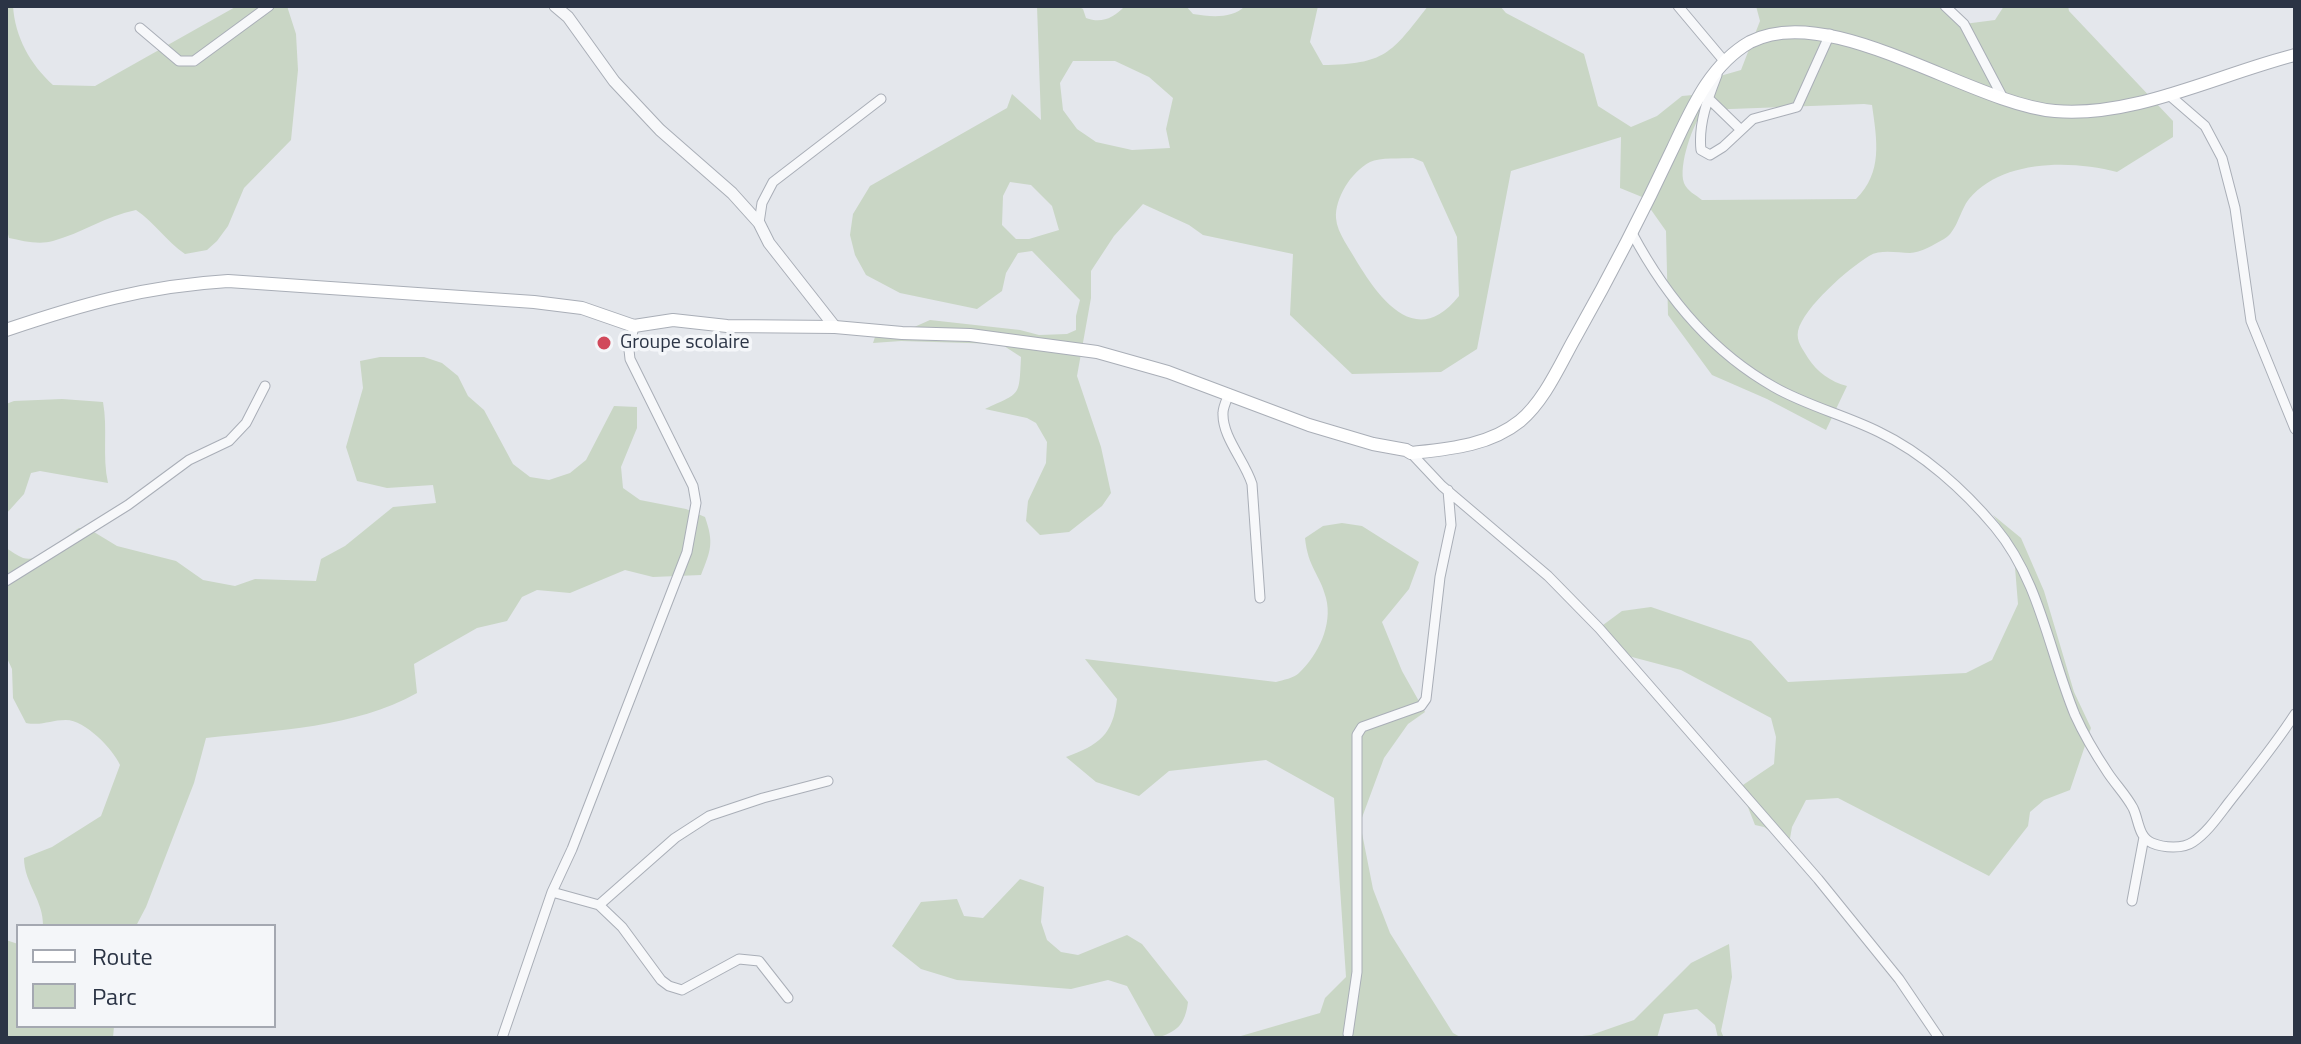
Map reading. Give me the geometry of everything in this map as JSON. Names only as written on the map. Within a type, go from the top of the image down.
[{"type":"main road","points":[[6,330],[137,291],[228,281],[534,302],[582,308],[634,326],[673,320],[727,326],[835,327],[970,335],[1097,352],[1168,372],[1309,425],[1411,453],[1475,443],[1496,436],[1520,421],[1545,390],[1600,296],[1696,100],[1723,63],[1750,41],[1767,35],[1805,30],[1830,34],[1860,41],[2003,98],[2054,111],[2117,108],[2295,55]]},
{"type":"street","points":[[140,28],[179,61],[186,63],[194,61],[269,6]]},
{"type":"street","points":[[555,6],[568,17],[614,81],[660,130],[732,193],[759,223],[769,243],[835,327]]},
{"type":"street","points":[[1678,6],[1723,63],[1708,98],[1700,142],[1704,153],[1716,153],[1753,119],[1797,107],[1830,34]]},
{"type":"street","points":[[1945,6],[1964,24],[2003,98]]},
{"type":"street","points":[[2168,94],[2205,126],[2222,158],[2235,208],[2251,321],[2295,429]]},
{"type":"street","points":[[1708,98],[1740,129]]},
{"type":"street","points":[[759,223],[762,203],[773,182],[881,99]]},
{"type":"street","points":[[1632,233],[1675,300],[1700,329],[1739,364],[1774,387],[1909,448],[1985,514],[2002,535],[2037,599],[2058,672],[2076,718],[2109,774],[2132,805],[2144,837],[2132,901]]},
{"type":"street","points":[[502,1038],[552,892],[646,660],[687,552],[693,526],[696,503],[693,486],[630,359],[634,326]]},
{"type":"street","points":[[6,581],[128,505],[189,460],[229,441],[246,423],[265,386]]},
{"type":"street","points":[[1229,394],[1223,413],[1228,433],[1252,484],[1260,598]]},
{"type":"street","points":[[1411,453],[1448,490],[1548,576],[1599,628],[1818,879],[1899,979],[1939,1038]]},
{"type":"street","points":[[1348,1034],[1357,972],[1357,735],[1362,727],[1421,706],[1426,699],[1440,577],[1451,525],[1448,490]]},
{"type":"street","points":[[2144,837],[2164,846],[2194,842],[2256,769],[2295,714]]},
{"type":"street","points":[[599,905],[675,838],[709,816],[828,781]]},
{"type":"street","points":[[552,892],[599,905],[622,927],[661,980],[669,986],[682,990],[739,959],[748,958],[759,961],[788,998]]},
{"type":"green space","points":[[6,6],[13,6],[25,49],[53,85],[95,86],[237,6],[287,6],[296,34],[298,70],[291,140],[244,188],[228,226],[207,250],[185,254],[136,210],[53,241],[37,243],[9,238],[6,226]]},
{"type":"green space","points":[[1037,6],[1077,6],[1083,9],[1086,18],[1102,20],[1112,17],[1125,6],[1186,6],[1193,14],[1214,16],[1228,15],[1245,6],[1318,6],[1310,42],[1323,65],[1360,62],[1385,53],[1405,35],[1428,6],[1500,6],[1506,13],[1584,54],[1598,106],[1631,127],[1657,116],[1682,96],[1704,94],[1720,76],[1741,70],[1760,21],[1756,6],[1945,6],[1964,24],[1995,20],[2004,6],[2068,6],[2069,11],[2173,121],[2173,137],[2117,172],[2059,165],[2038,166],[2000,176],[1969,199],[1952,231],[1944,239],[1914,253],[1874,254],[1839,279],[1809,311],[1798,331],[1800,345],[1816,368],[1830,379],[1847,386],[1826,430],[1712,375],[1668,315],[1666,231],[1642,197],[1620,188],[1621,137],[1511,171],[1477,349],[1441,372],[1352,374],[1290,315],[1293,254],[1203,235],[1189,225],[1143,204],[1114,236],[1091,271],[1091,298],[1077,376],[1101,447],[1111,493],[1102,506],[1069,532],[1040,535],[1026,521],[1028,501],[1046,463],[1047,442],[1036,423],[1027,418],[985,409],[1016,392],[1021,357],[1001,344],[873,343],[876,334],[903,332],[930,320],[1039,335],[1067,334],[1076,330],[1080,300],[1032,251],[1018,253],[1006,273],[1002,291],[977,309],[900,293],[866,275],[855,255],[850,235],[853,214],[870,186],[1007,108],[1012,94],[1041,120]],"holes":[[[1073,61],[1115,61],[1149,77],[1173,98],[1166,129],[1170,148],[1132,150],[1096,142],[1077,129],[1063,110],[1060,83]],[[1872,105],[1876,155],[1871,178],[1856,199],[1702,200],[1684,183],[1683,166],[1695,124],[1704,110]],[[1413,158],[1423,162],[1457,237],[1459,296],[1444,311],[1429,319],[1415,319],[1401,314],[1389,304],[1357,262],[1337,224],[1336,210],[1341,194],[1363,166],[1379,159]],[[1010,182],[1031,185],[1052,206],[1059,230],[1029,239],[1016,239],[1002,225],[1003,196]]]},
{"type":"green space","points":[[380,357],[424,357],[442,363],[458,376],[468,396],[484,410],[513,464],[530,477],[549,480],[570,473],[586,460],[614,406],[637,407],[637,428],[621,467],[623,488],[640,500],[686,509],[705,517],[710,546],[701,575],[653,577],[625,570],[570,593],[537,590],[522,597],[507,621],[477,628],[414,664],[417,693],[393,705],[314,726],[206,738],[194,783],[137,924],[43,924],[24,858],[52,847],[101,816],[120,765],[105,744],[90,730],[73,721],[26,723],[13,698],[12,669],[6,656],[6,548],[31,559],[53,549],[79,528],[89,529],[117,546],[176,561],[203,580],[235,586],[255,579],[316,581],[321,559],[345,546],[393,507],[436,503],[433,485],[387,488],[357,481],[346,447],[363,388],[360,361]]},
{"type":"green space","points":[[62,399],[103,402],[108,483],[40,471],[31,473],[24,494],[6,514],[6,404]]},
{"type":"green space","points":[[1993,515],[2021,538],[2044,591],[2074,692],[2091,728],[2070,790],[2044,800],[2030,812],[2028,826],[1989,876],[1838,798],[1806,800],[1792,827],[1789,844],[1764,827],[1755,825],[1740,787],[1774,764],[1776,737],[1771,718],[1681,670],[1617,653],[1599,628],[1622,611],[1651,607],[1751,641],[1788,682],[1966,673],[1992,660],[2018,604],[2013,543]]},
{"type":"green space","points":[[1342,523],[1362,526],[1419,562],[1409,589],[1382,622],[1402,671],[1425,712],[1408,724],[1384,758],[1360,823],[1373,889],[1390,933],[1453,1033],[1462,1038],[1234,1038],[1320,1013],[1325,998],[1346,977],[1334,798],[1266,760],[1169,771],[1139,796],[1096,782],[1066,757],[1096,743],[1108,730],[1115,711],[1117,699],[1085,659],[1276,682],[1299,673],[1318,648],[1326,629],[1328,608],[1305,538],[1323,526]]},
{"type":"green space","points":[[1020,879],[1044,887],[1041,922],[1047,940],[1061,952],[1078,955],[1127,935],[1142,944],[1188,1002],[1179,1026],[1156,1038],[1127,986],[1108,980],[1071,989],[957,980],[921,969],[892,946],[921,902],[957,899],[964,916],[983,918]]},
{"type":"green space","points":[[6,940],[16,943],[16,1028],[114,1028],[113,1038],[6,1038]]},
{"type":"green space","points":[[1729,944],[1732,977],[1721,1031],[1724,1038],[1718,1038],[1715,1025],[1697,1009],[1664,1014],[1657,1038],[1564,1038],[1591,1035],[1634,1020],[1691,963]]},
{"type":"place","name":"Groupe scolaire","points":[[604,343]]}]
